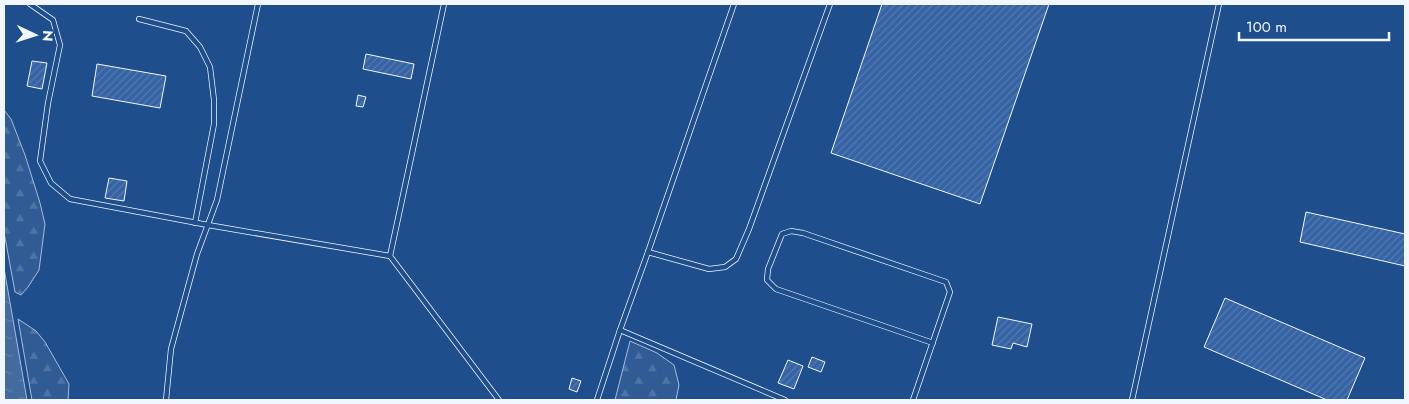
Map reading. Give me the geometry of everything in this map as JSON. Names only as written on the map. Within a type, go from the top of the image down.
[{"type":"lane","points":[[30,4],[53,20],[60,46],[48,103],[40,161],[51,183],[70,199],[195,223],[390,256],[500,400]]},
{"type":"lane","points":[[166,400],[172,349],[198,254],[217,200],[258,4]]},
{"type":"lane","points":[[390,256],[444,4]]},
{"type":"lane","points":[[597,400],[734,4]]},
{"type":"lane","points":[[648,252],[709,268],[726,267],[736,259],[749,229],[830,4]]},
{"type":"lane","points":[[1132,400],[1219,4]]},
{"type":"lane","points":[[139,19],[186,31],[200,47],[210,67],[214,100],[214,124],[195,223]]},
{"type":"lane","points":[[913,400],[933,343],[950,292],[946,282],[803,233],[791,230],[782,234],[768,269],[767,280],[776,289],[933,343]]},
{"type":"lane","points":[[620,330],[785,400]]},
{"type":"green space","points":[[4,110],[11,119],[25,155],[45,224],[39,270],[21,295],[15,292],[4,232]]},
{"type":"green space","points":[[18,319],[36,331],[45,342],[69,384],[68,400],[32,400]]},
{"type":"green space","points":[[630,341],[657,353],[674,365],[679,385],[676,400],[615,400]]},
{"type":"water","points":[[4,268],[27,400],[4,400]]},
{"type":"building","points":[[882,4],[1049,4],[980,204],[831,153]]},
{"type":"building","points":[[366,54],[414,64],[411,79],[363,69]]},
{"type":"building","points":[[32,61],[47,63],[42,89],[27,86]]},
{"type":"building","points":[[97,64],[166,76],[160,108],[92,96]]},
{"type":"building","points":[[358,95],[366,97],[363,107],[356,106]]},
{"type":"building","points":[[109,178],[127,181],[124,201],[105,198]]},
{"type":"building","points":[[1306,212],[1405,234],[1405,266],[1300,242]]},
{"type":"building","points":[[1225,298],[1365,358],[1347,400],[1327,400],[1204,347]]},
{"type":"building","points":[[998,317],[1032,324],[1027,347],[1013,343],[1011,349],[992,345]]},
{"type":"building","points":[[812,357],[825,362],[821,372],[808,367]]},
{"type":"building","points":[[788,360],[803,366],[794,389],[778,383]]},
{"type":"building","points":[[572,378],[581,381],[577,392],[569,389]]}]
